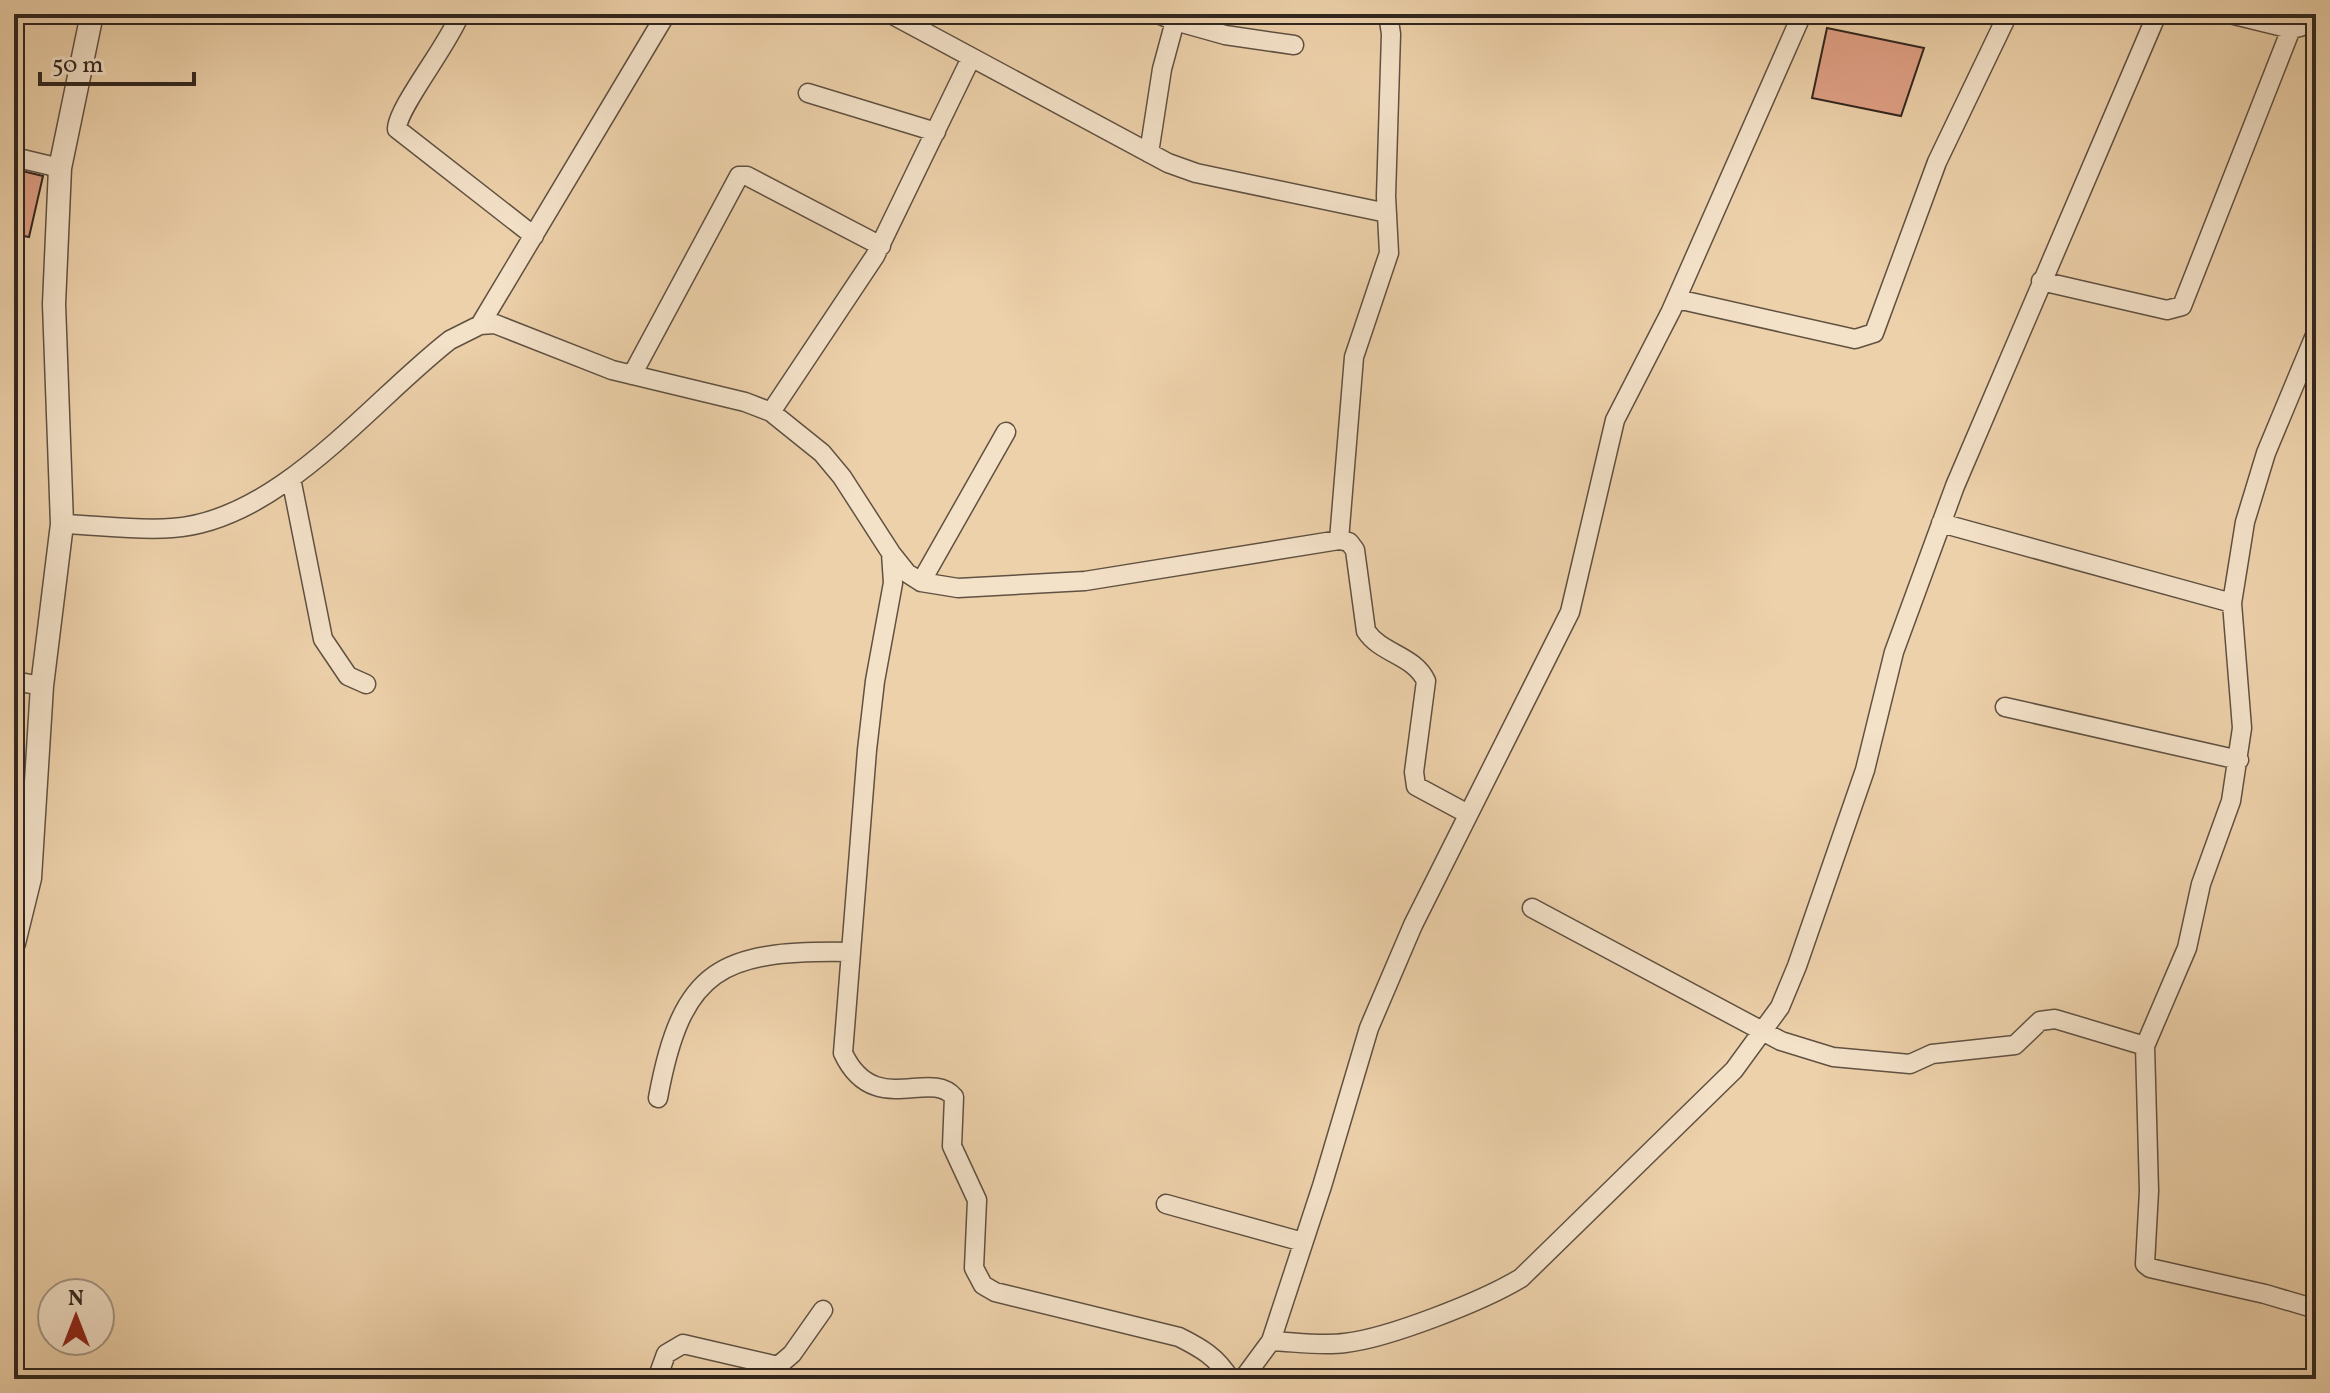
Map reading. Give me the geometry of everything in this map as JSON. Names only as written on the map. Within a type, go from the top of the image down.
[{"type":"street","points":[[14,943],[30,878],[24,826],[62,524],[54,304],[60,168],[92,14]]},
{"type":"street","points":[[460,14],[447,45],[401,113],[397,129],[534,236]]},
{"type":"street","points":[[480,325],[666,14]]},
{"type":"street","points":[[891,14],[1149,153],[1196,173],[1387,213]]},
{"type":"street","points":[[1339,540],[1354,357],[1389,253],[1391,34],[1388,14]]},
{"type":"street","points":[[1243,1379],[1271,1341],[1369,1028],[1413,925],[1560,639],[1576,591],[1615,420],[1677,299],[1802,14]]},
{"type":"street","points":[[1677,299],[1855,339],[1874,333],[1937,162],[2008,14]]},
{"type":"street","points":[[1271,1341],[1326,1344],[1373,1337],[1496,1294],[1521,1278],[1734,1070],[1764,1032],[1780,1007],[1797,966],[1865,770],[1894,652],[1941,523],[2041,281],[2157,14]]},
{"type":"street","points":[[2230,14],[2291,29],[2300,27],[2306,14]]},
{"type":"street","points":[[1149,153],[1167,17],[1225,35],[1294,45]]},
{"type":"street","points":[[2041,281],[2167,310],[2182,306],[2291,29]]},
{"type":"street","points":[[771,412],[881,246],[971,58]]},
{"type":"street","points":[[808,93],[936,132]]},
{"type":"street","points":[[14,157],[60,168]]},
{"type":"street","points":[[632,375],[739,176],[747,176],[881,246]]},
{"type":"street","points":[[62,524],[173,528],[234,513],[291,478],[438,349],[465,330],[480,325],[511,329],[632,375],[745,402],[771,412],[822,453],[842,477],[891,553],[907,573],[921,582],[958,588],[1085,581],[1339,540],[1349,542],[1355,550],[1362,618],[1373,642],[1413,664],[1426,681],[1414,772],[1416,786],[1468,814]]},
{"type":"street","points":[[2316,333],[2266,453],[2245,522],[2232,603],[2242,728],[2231,801],[2201,884],[2187,948],[2145,1046],[2149,1191],[2145,1264],[2316,1309]]},
{"type":"street","points":[[921,582],[1006,432]]},
{"type":"street","points":[[291,478],[323,639],[348,676],[366,684]]},
{"type":"street","points":[[1941,523],[2232,603]]},
{"type":"street","points":[[891,553],[893,583],[875,681],[849,952],[843,1053],[852,1072],[867,1084],[890,1090],[940,1089],[949,1091],[954,1097],[952,1146],[977,1200],[974,1268],[983,1285],[995,1292],[1179,1337],[1204,1349],[1221,1364],[1230,1379]]},
{"type":"street","points":[[14,681],[42,686]]},
{"type":"street","points":[[2005,707],[2239,760]]},
{"type":"street","points":[[1532,908],[1764,1032],[1820,1053],[1903,1065],[1932,1054],[2015,1045],[2040,1021],[2055,1019],[2145,1046]]},
{"type":"street","points":[[658,1098],[674,1029],[705,984],[729,966],[756,955],[786,951],[849,952]]},
{"type":"street","points":[[1166,1204],[1303,1242]]},
{"type":"street","points":[[657,1379],[666,1354],[683,1344],[778,1366],[792,1354],[823,1310]]},
{"type":"building","points":[[1827,28],[1924,48],[1901,116],[1812,98]]},
{"type":"building","points":[[14,169],[43,176],[29,237],[14,234]]}]
